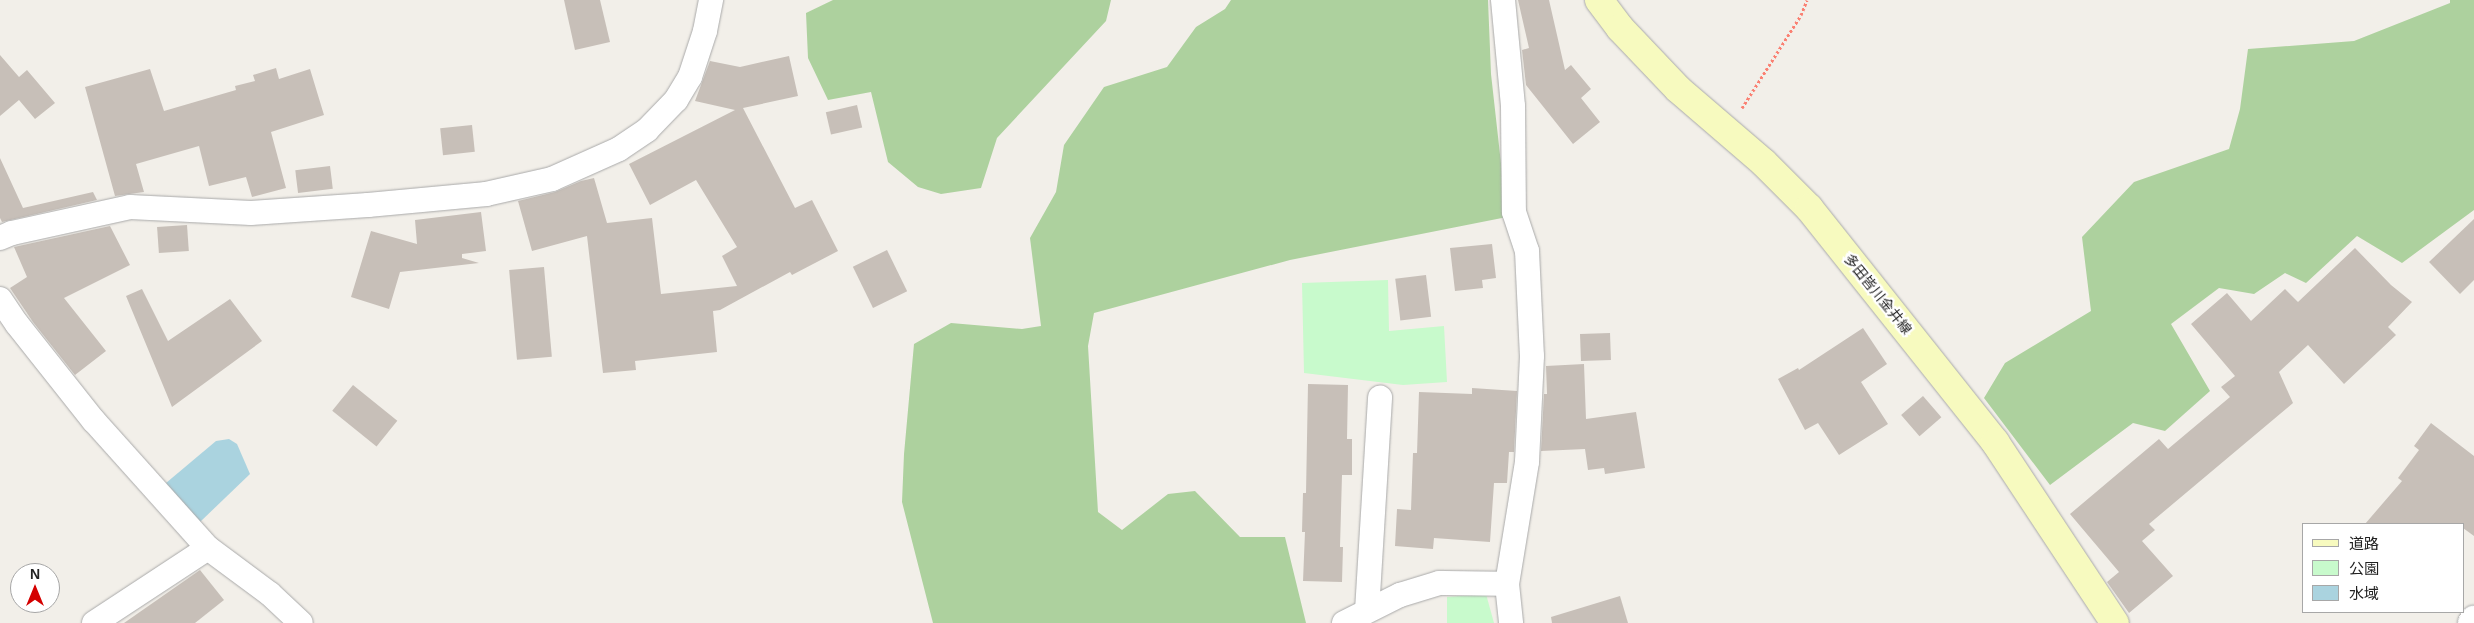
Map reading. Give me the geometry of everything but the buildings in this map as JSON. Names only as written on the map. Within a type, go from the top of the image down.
[{"type":"main road","name":"多田皆川金井線","points":[[1598,0],[1620,28],[1678,89],[1764,163],[1809,208],[1989,434],[2115,623]]},
{"type":"street","points":[[0,238],[12,233],[130,208],[251,213],[368,205],[486,194],[552,178],[619,149],[647,130],[676,100],[690,77],[702,40],[710,0]]},
{"type":"street","points":[[1504,0],[1513,106],[1514,212],[1527,251],[1532,356],[1527,462],[1507,584],[1511,623]]},
{"type":"street","points":[[0,299],[17,324],[94,421],[208,548],[270,594],[301,623]]},
{"type":"street","points":[[1367,611],[1380,397]]},
{"type":"street","points":[[94,623],[208,548]]},
{"type":"street","points":[[1344,623],[1400,595],[1439,583],[1507,584]]},
{"type":"path","points":[[1728,132],[1801,16],[1807,0]]},
{"type":"green space","points":[[833,0],[1111,0],[1106,21],[997,138],[981,188],[941,194],[918,187],[888,162],[871,92],[828,100],[808,58],[806,13]]},
{"type":"green space","points":[[1231,0],[1488,0],[1491,74],[1507,217],[1290,260],[1094,313],[1088,346],[1098,512],[1122,530],[1168,494],[1195,491],[1240,537],[1285,537],[1306,623],[933,623],[902,502],[904,454],[914,344],[951,323],[1022,329],[1041,326],[1030,238],[1056,192],[1064,145],[1104,87],[1167,67],[1196,27],[1225,9]]},
{"type":"green space","points":[[2450,0],[2474,0],[2474,210],[2402,263],[2357,236],[2306,283],[2285,273],[2254,294],[2219,288],[2171,324],[2210,391],[2165,431],[2133,423],[2050,485],[1984,398],[2005,363],[2091,311],[2082,237],[2134,182],[2229,149],[2240,109],[2248,49],[2354,41],[2450,3]]},
{"type":"green space","points":[[1388,280],[1389,331],[1444,326],[1447,382],[1403,385],[1304,373],[1302,283]]},
{"type":"green space","points":[[1486,594],[1494,623],[1447,623],[1447,597]]},
{"type":"water","points":[[229,439],[237,444],[250,474],[200,522],[166,483],[216,441]]}]
